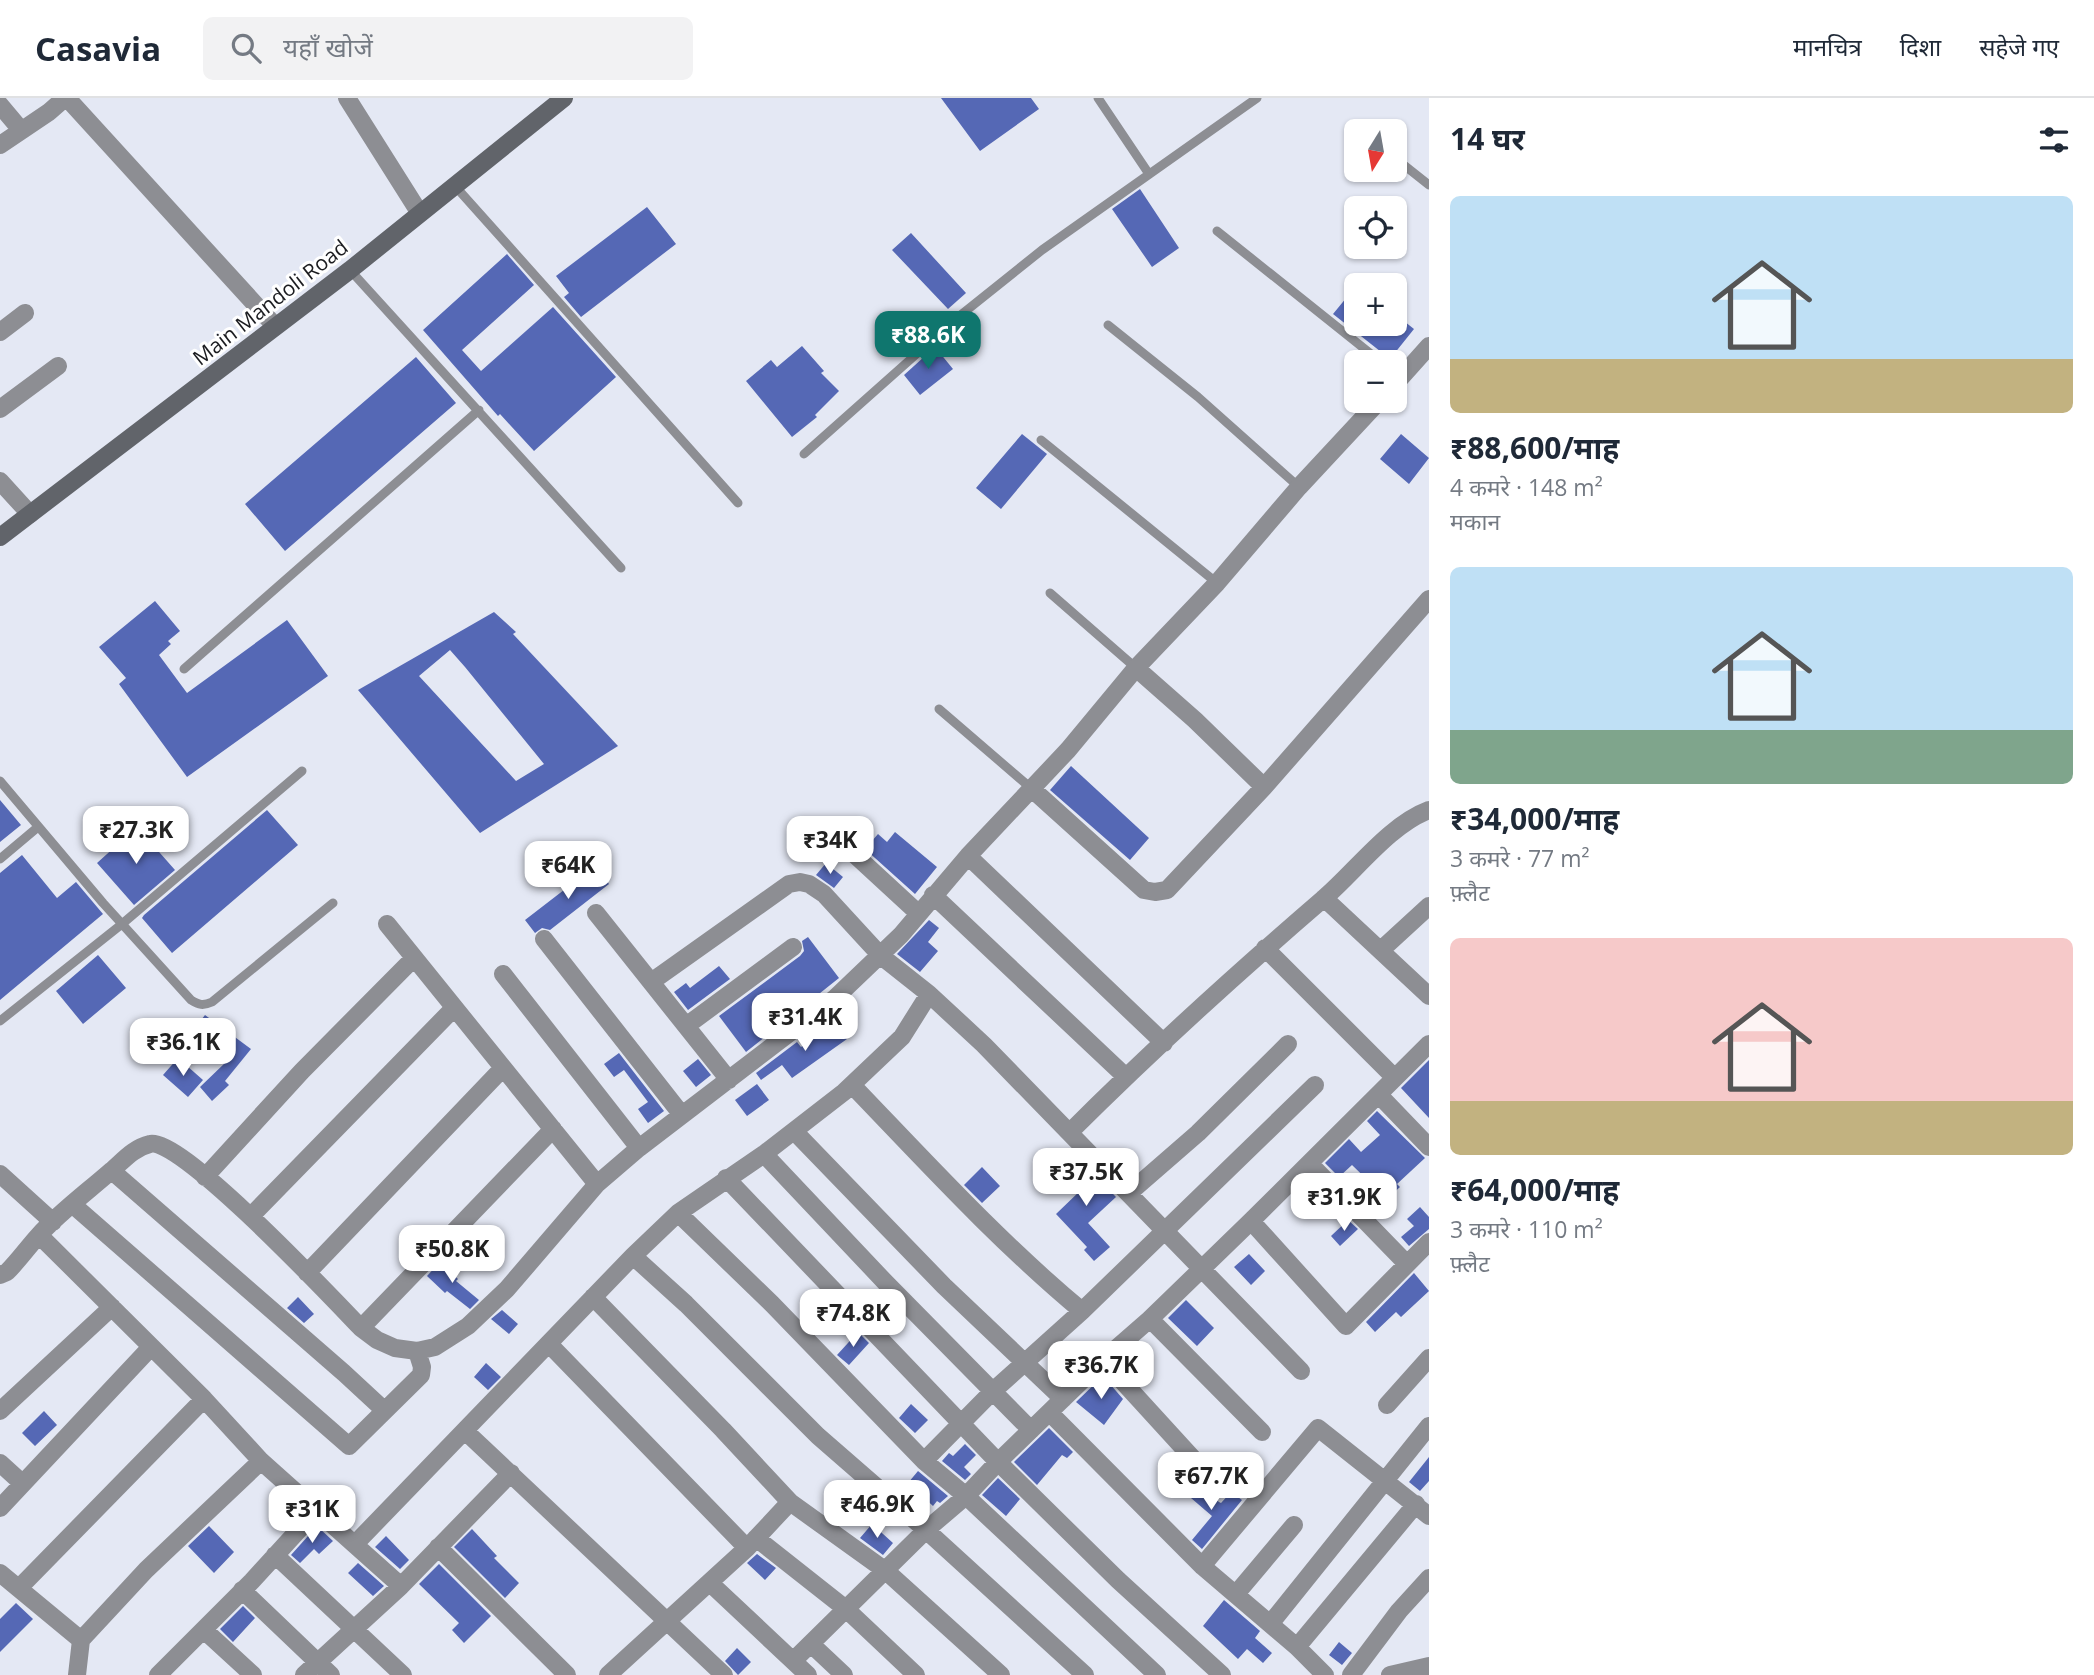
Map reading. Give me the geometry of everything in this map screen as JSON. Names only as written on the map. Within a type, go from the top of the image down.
[{"type":"street","points":[[0,145],[66,98],[275,326]]},
{"type":"street","points":[[347,98],[419,212]]},
{"type":"street","name":"Main Mandoli Road","points":[[0,537],[350,270],[564,98]]},
{"type":"street","points":[[0,105],[21,130]]},
{"type":"street","points":[[0,332],[24,313]]},
{"type":"street","points":[[1407,368],[1429,346]]},
{"type":"street","points":[[0,409],[58,366]]},
{"type":"street","points":[[0,1275],[7,1272],[39,1235],[72,1204],[135,1149],[153,1142],[178,1154],[251,1216],[361,1328],[377,1340],[396,1348],[417,1351],[435,1347],[449,1339],[468,1326],[540,1253],[597,1184],[681,1115],[834,999],[881,956],[968,856],[1032,789],[1136,668],[1217,583],[1299,487],[1368,413]]},
{"type":"street","points":[[0,481],[30,514]]},
{"type":"street","points":[[1032,789],[1144,890],[1167,890],[1264,787],[1429,598]]},
{"type":"street","points":[[1136,668],[1264,787]]},
{"type":"street","points":[[1070,1132],[1125,1077],[1389,836],[1429,810]]},
{"type":"street","points":[[829,831],[918,913]]},
{"type":"street","points":[[968,856],[1164,1043]]},
{"type":"street","points":[[650,982],[789,884],[809,884],[824,894],[881,956],[929,994],[1070,1132],[1199,1269],[1301,1371]]},
{"type":"street","points":[[933,895],[1125,1077]]},
{"type":"street","points":[[1324,898],[1423,990],[1429,971]]},
{"type":"street","points":[[1381,950],[1429,906]]},
{"type":"street","points":[[596,913],[729,1080]]},
{"type":"street","points":[[387,924],[597,1184]]},
{"type":"street","points":[[544,939],[681,1115]]},
{"type":"street","points":[[686,1026],[793,947]]},
{"type":"street","points":[[1265,948],[1395,1078]]},
{"type":"street","points":[[205,1177],[302,1071],[414,958]]},
{"type":"street","points":[[503,974],[639,1148]]},
{"type":"street","points":[[355,1544],[633,1256],[678,1213],[764,1154],[852,1085],[902,1037],[929,994]]},
{"type":"street","points":[[251,1216],[453,1008]]},
{"type":"street","points":[[1129,1193],[1198,1133],[1288,1044]]},
{"type":"street","points":[[793,1661],[926,1530],[966,1496],[1103,1360],[1150,1319],[1310,1164],[1429,1044]]},
{"type":"street","points":[[307,1273],[503,1068]]},
{"type":"street","points":[[852,1085],[990,1230],[1082,1311]]},
{"type":"street","points":[[924,1461],[993,1391],[1082,1311],[1315,1085]]},
{"type":"street","points":[[1379,1095],[1429,1147]]},
{"type":"street","points":[[361,1328],[553,1129]]},
{"type":"street","points":[[794,1131],[944,1286],[1024,1363],[1056,1406],[1202,1566],[1297,1647],[1325,1675]]},
{"type":"street","points":[[764,1154],[1031,1430]]},
{"type":"street","points":[[1310,1164],[1406,1263]]},
{"type":"street","points":[[111,1171],[384,1410]]},
{"type":"street","points":[[0,1174],[53,1222]]},
{"type":"street","points":[[726,1178],[998,1462],[1118,1580],[1222,1675]]},
{"type":"street","points":[[72,1204],[349,1446],[421,1375],[422,1367],[417,1351]]},
{"type":"street","points":[[678,1213],[772,1304],[924,1461],[966,1496],[1157,1675]]},
{"type":"street","points":[[1251,1221],[1346,1326],[1429,1242]]},
{"type":"street","points":[[39,1235],[204,1399],[261,1461],[401,1586]]},
{"type":"street","points":[[633,1256],[686,1304],[818,1436],[1085,1675]]},
{"type":"street","points":[[593,1297],[790,1502],[886,1571],[1001,1675]]},
{"type":"street","points":[[0,1411],[112,1307]]},
{"type":"street","points":[[1150,1319],[1262,1432]]},
{"type":"street","points":[[549,1344],[751,1543],[846,1609],[916,1675]]},
{"type":"street","points":[[0,1508],[151,1347]]},
{"type":"street","points":[[1387,1405],[1429,1359]]},
{"type":"street","points":[[1103,1360],[1219,1488]]},
{"type":"street","points":[[19,1588],[204,1399]]},
{"type":"street","points":[[1270,1624],[1429,1426]]},
{"type":"street","points":[[1202,1566],[1318,1428],[1422,1510],[1297,1647]]},
{"type":"street","points":[[465,1431],[724,1675]]},
{"type":"street","points":[[77,1675],[81,1640],[146,1570],[261,1461]]},
{"type":"street","points":[[0,1463],[22,1483]]},
{"type":"street","points":[[304,1675],[401,1586],[511,1473]]},
{"type":"street","points":[[608,1675],[710,1583],[790,1502]]},
{"type":"street","points":[[158,1675],[316,1511]]},
{"type":"street","points":[[1236,1594],[1294,1525]]},
{"type":"street","points":[[438,1547],[567,1675]]},
{"type":"street","points":[[275,1555],[403,1675]]},
{"type":"street","points":[[0,1573],[81,1640]]},
{"type":"street","points":[[1351,1675],[1399,1611],[1429,1578]]},
{"type":"street","points":[[710,1583],[808,1675]]},
{"type":"street","points":[[242,1590],[331,1675]]},
{"type":"street","points":[[204,1630],[253,1675]]},
{"type":"street","points":[[811,1644],[844,1675]]},
{"type":"street","points":[[1390,1675],[1429,1666]]},
{"type":"lane","points":[[1098,98],[1149,174]]},
{"type":"lane","points":[[804,453],[1042,250],[1257,98]]},
{"type":"lane","points":[[1407,168],[1429,185]]},
{"type":"lane","points":[[455,186],[737,503]]},
{"type":"lane","points":[[1217,231],[1366,350]]},
{"type":"lane","points":[[350,270],[621,568]]},
{"type":"lane","points":[[1108,325],[1198,397],[1299,487]]},
{"type":"lane","points":[[184,669],[479,410]]},
{"type":"lane","points":[[1041,440],[1217,583]]},
{"type":"lane","points":[[1050,593],[1136,668]]},
{"type":"lane","points":[[939,709],[1032,789]]},
{"type":"lane","points":[[0,1021],[122,924],[302,771]]},
{"type":"lane","points":[[0,781],[122,924],[191,1000],[203,1005],[212,1002],[333,903]]},
{"type":"lane","points":[[0,859],[38,827]]},
{"type":"building","points":[[941,98],[1031,98],[1039,109],[980,151]]},
{"type":"building","points":[[1140,189],[1179,248],[1152,267],[1112,209]]},
{"type":"building","points":[[647,207],[676,244],[581,317],[564,297],[569,293],[556,276]]},
{"type":"building","points":[[911,233],[966,293],[948,309],[892,250]]},
{"type":"building","points":[[507,254],[534,285],[462,350],[481,371],[553,307],[616,377],[534,451],[500,414],[498,416],[423,330]]},
{"type":"building","points":[[1344,301],[1344,323],[1333,314]]},
{"type":"building","points":[[1407,323],[1414,329],[1397,350],[1379,350],[1361,336],[1407,336]]},
{"type":"building","points":[[802,346],[824,371],[821,373],[839,391],[815,415],[817,417],[792,437],[746,381],[771,360],[777,367]]},
{"type":"building","points":[[935,347],[953,369],[920,395],[904,375]]},
{"type":"building","points":[[416,357],[456,403],[285,551],[245,504]]},
{"type":"building","points":[[1022,434],[1047,454],[1001,509],[976,488]]},
{"type":"building","points":[[1401,434],[1429,458],[1409,484],[1380,459]]},
{"type":"building","points":[[155,601],[180,631],[168,641],[171,644],[159,655],[187,693],[287,620],[328,676],[187,777],[119,684],[126,678],[99,647]]},
{"type":"building","points":[[494,612],[516,632],[513,634],[618,746],[480,833],[358,690]],"holes":[[[450,650],[544,764],[516,781],[419,676]]]},
{"type":"building","points":[[1071,766],[1149,838],[1130,860],[1050,790]]},
{"type":"building","points":[[0,800],[21,825],[0,842]]},
{"type":"building","points":[[267,810],[298,845],[172,953],[142,918]]},
{"type":"building","points":[[137,827],[175,870],[134,905],[97,863]]},
{"type":"building","points":[[895,832],[937,867],[915,894],[865,849],[878,834],[887,842]]},
{"type":"building","points":[[22,855],[57,898],[76,882],[103,914],[0,1000],[0,873]]},
{"type":"building","points":[[826,863],[843,877],[834,888],[816,875]]},
{"type":"building","points":[[595,866],[609,884],[550,930],[542,928],[535,933],[525,920]]},
{"type":"building","points":[[929,920],[939,928],[928,942],[938,951],[920,972],[897,954]]},
{"type":"building","points":[[808,937],[839,978],[746,1052],[719,1016],[800,956],[804,951],[802,941]]},
{"type":"building","points":[[98,955],[126,988],[83,1024],[56,991]]},
{"type":"building","points":[[719,966],[730,979],[688,1010],[674,992],[686,983],[690,988]]},
{"type":"building","points":[[205,1015],[251,1049],[225,1081],[229,1085],[212,1101],[200,1087],[226,1062],[190,1034]]},
{"type":"building","points":[[834,1023],[847,1039],[792,1078],[782,1065],[761,1080],[756,1073],[797,1042],[801,1047]]},
{"type":"building","points":[[619,1053],[664,1111],[648,1123],[638,1109],[648,1102],[624,1070],[614,1077],[604,1064]]},
{"type":"building","points":[[178,1058],[203,1080],[188,1097],[163,1075]]},
{"type":"building","points":[[698,1059],[711,1075],[696,1087],[683,1071]]},
{"type":"building","points":[[1429,1060],[1429,1118],[1401,1088]]},
{"type":"building","points":[[757,1084],[769,1100],[747,1116],[735,1100]]},
{"type":"building","points":[[1377,1111],[1425,1158],[1397,1184],[1400,1187],[1387,1199],[1352,1165],[1339,1177],[1325,1163],[1349,1139],[1361,1152],[1380,1135],[1367,1121]]},
{"type":"building","points":[[1079,1159],[1116,1197],[1088,1223],[1110,1247],[1094,1261],[1084,1250],[1087,1247],[1056,1214],[1082,1189],[1065,1170]]},
{"type":"building","points":[[982,1167],[1000,1186],[982,1203],[964,1185]]},
{"type":"building","points":[[1420,1207],[1429,1217],[1429,1229],[1409,1246],[1401,1237],[1414,1226],[1407,1219]]},
{"type":"building","points":[[1348,1220],[1358,1229],[1340,1246],[1331,1236]]},
{"type":"building","points":[[1249,1254],[1265,1271],[1251,1285],[1234,1267]]},
{"type":"building","points":[[440,1262],[458,1279],[456,1281],[479,1300],[470,1309],[447,1291],[445,1293],[427,1276]]},
{"type":"building","points":[[1414,1273],[1429,1291],[1401,1317],[1396,1312],[1375,1332],[1366,1322]]},
{"type":"building","points":[[298,1297],[314,1314],[304,1323],[287,1308]]},
{"type":"building","points":[[1186,1300],[1214,1328],[1197,1346],[1168,1318]]},
{"type":"building","points":[[502,1310],[518,1324],[509,1334],[491,1319]]},
{"type":"building","points":[[858,1332],[869,1343],[849,1365],[837,1355]]},
{"type":"building","points":[[486,1363],[501,1377],[488,1390],[474,1377]]},
{"type":"building","points":[[1103,1376],[1123,1399],[1104,1425],[1076,1402]]},
{"type":"building","points":[[911,1404],[928,1420],[915,1433],[899,1418]]},
{"type":"building","points":[[44,1411],[57,1425],[35,1446],[22,1433]]},
{"type":"building","points":[[1049,1428],[1073,1452],[1067,1458],[1062,1455],[1037,1485],[1014,1462]]},
{"type":"building","points":[[965,1444],[976,1455],[964,1467],[971,1474],[965,1480],[942,1461],[949,1453],[953,1456]]},
{"type":"building","points":[[1429,1457],[1429,1481],[1420,1491],[1409,1482]]},
{"type":"building","points":[[918,1471],[948,1496],[933,1506],[908,1483]]},
{"type":"building","points":[[998,1478],[1020,1499],[1006,1516],[982,1495]]},
{"type":"building","points":[[1193,1481],[1221,1503],[1231,1492],[1242,1500],[1202,1549],[1192,1540],[1212,1516],[1184,1492]]},
{"type":"building","points":[[872,1524],[893,1543],[883,1555],[860,1538]]},
{"type":"building","points":[[209,1526],[234,1552],[214,1573],[188,1546]]},
{"type":"building","points":[[317,1526],[333,1541],[319,1554],[314,1549],[300,1563],[291,1555]]},
{"type":"building","points":[[472,1529],[497,1556],[494,1558],[519,1583],[505,1598],[454,1547]]},
{"type":"building","points":[[386,1536],[409,1560],[400,1569],[375,1547]]},
{"type":"building","points":[[757,1554],[776,1568],[765,1580],[747,1563]]},
{"type":"building","points":[[358,1563],[384,1586],[373,1596],[348,1573]]},
{"type":"building","points":[[439,1564],[491,1616],[464,1643],[452,1630],[459,1623],[419,1584]]},
{"type":"building","points":[[1224,1600],[1260,1631],[1255,1638],[1272,1653],[1263,1663],[1247,1649],[1238,1659],[1203,1626]]},
{"type":"building","points":[[16,1603],[33,1619],[0,1652],[0,1619]]},
{"type":"building","points":[[243,1606],[255,1618],[233,1642],[220,1629]]},
{"type":"building","points":[[1339,1642],[1352,1653],[1342,1665],[1329,1655]]},
{"type":"building","points":[[737,1648],[751,1662],[738,1675],[725,1661]]}]
